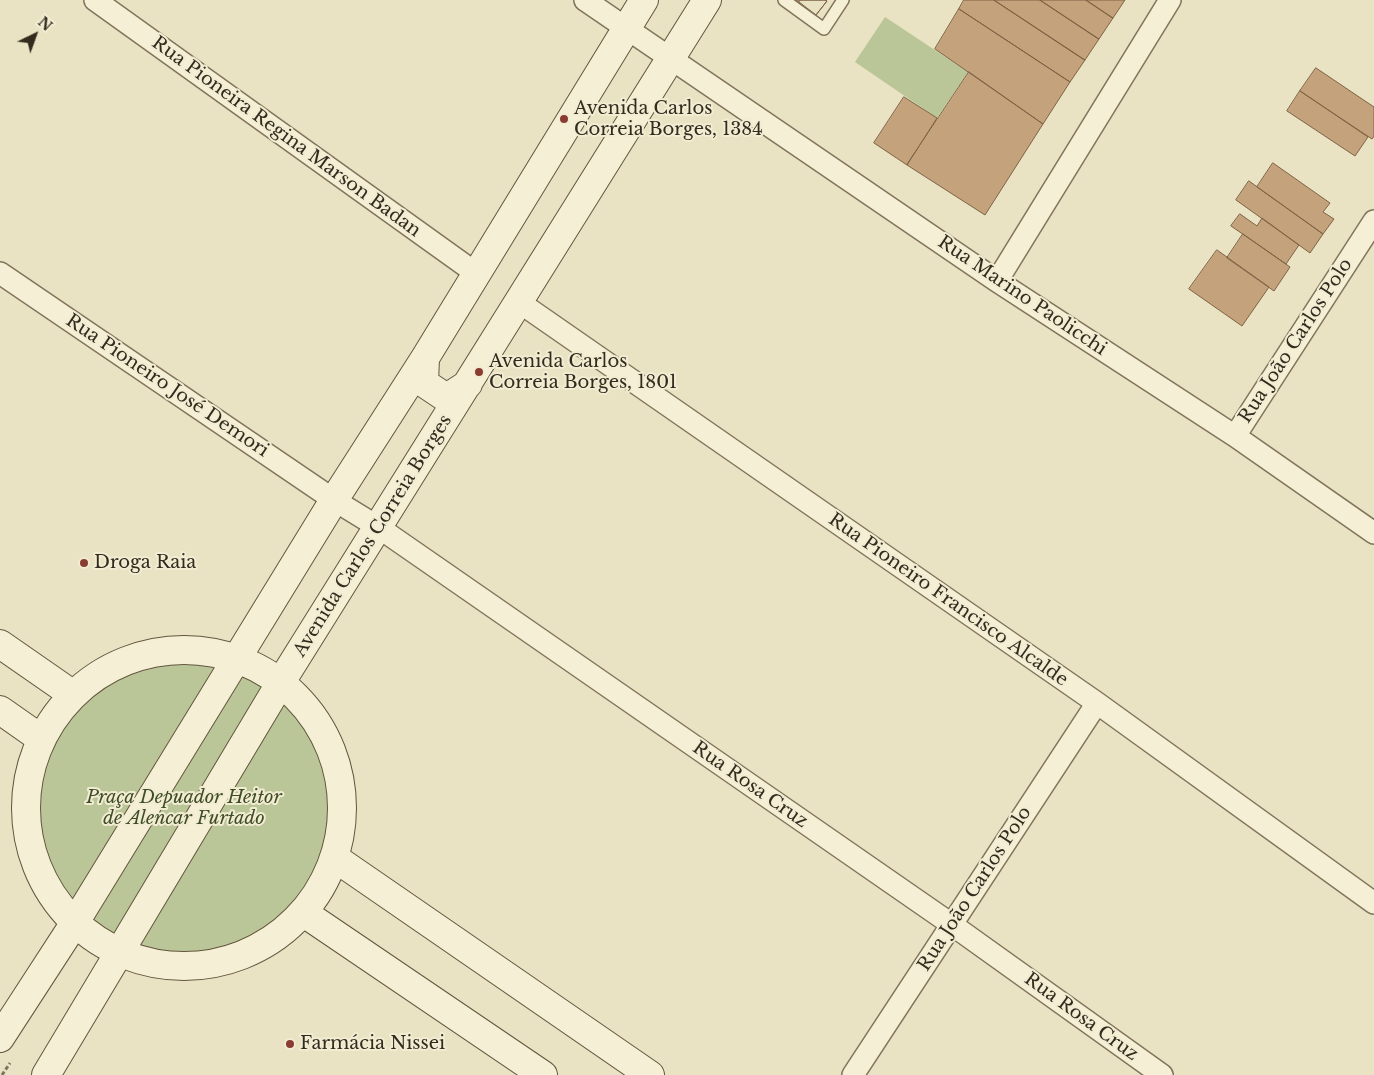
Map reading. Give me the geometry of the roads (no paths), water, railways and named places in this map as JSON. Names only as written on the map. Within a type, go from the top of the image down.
[{"type":"main road","points":[[2,1030],[74,924],[334,500],[426,358],[644,0]]},
{"type":"main road","name":"Avenida Carlos Correia Borges","points":[[46,1075],[281,682],[706,0]]},
{"type":"main road","points":[[426,358],[424,383],[445,397],[468,384]]},
{"type":"main road","points":[[0,644],[72,694]]},
{"type":"main road","points":[[169,650],[207,651],[237,660],[281,682],[309,710],[322,730],[334,755],[340,781],[343,816],[335,858],[317,896],[304,913],[262,947],[233,960],[195,967],[163,966],[119,953],[74,924],[53,899],[32,856],[25,825],[25,794],[29,770],[40,738],[56,712],[72,694],[103,670],[133,656],[169,650]]},
{"type":"main road","points":[[0,710],[40,738]]},
{"type":"main road","points":[[335,858],[650,1075]]},
{"type":"main road","points":[[304,913],[543,1075]]},
{"type":"street","name":"Rua Pioneira Regina Marson Badan","points":[[95,0],[477,274]]},
{"type":"street","name":"Rua Marino Paolicchi","points":[[584,0],[997,281],[1235,436],[1374,533]]},
{"type":"street","points":[[997,281],[1170,0]]},
{"type":"street","name":"Rua João Carlos Polo","points":[[1235,436],[1374,221]]},
{"type":"street","name":"Rua Pioneiro José Demori","points":[[0,273],[334,500]]},
{"type":"street","name":"Rua Pioneiro Francisco Alcalde","points":[[519,302],[1097,703],[1374,903]]},
{"type":"street","name":"Rua Rosa Cruz","points":[[334,500],[378,527],[951,924],[1162,1075]]},
{"type":"street","name":"Rua João Carlos Polo","points":[[853,1075],[1097,703]]},
{"type":"lane","points":[[784,0],[824,29],[843,0]]},
{"type":"place","name":"Avenida Carlos Correia Borges, 1384","points":[[564,119]]},
{"type":"place","name":"Avenida Carlos Correia Borges, 1801","points":[[479,372]]},
{"type":"place","name":"Droga Raia","points":[[84,563]]},
{"type":"place","name":"Farmácia Nissei","points":[[290,1044]]},
{"type":"park label","name":"Praça Depuador Heitor de Alencar Furtado","points":[[184,808]]}]
